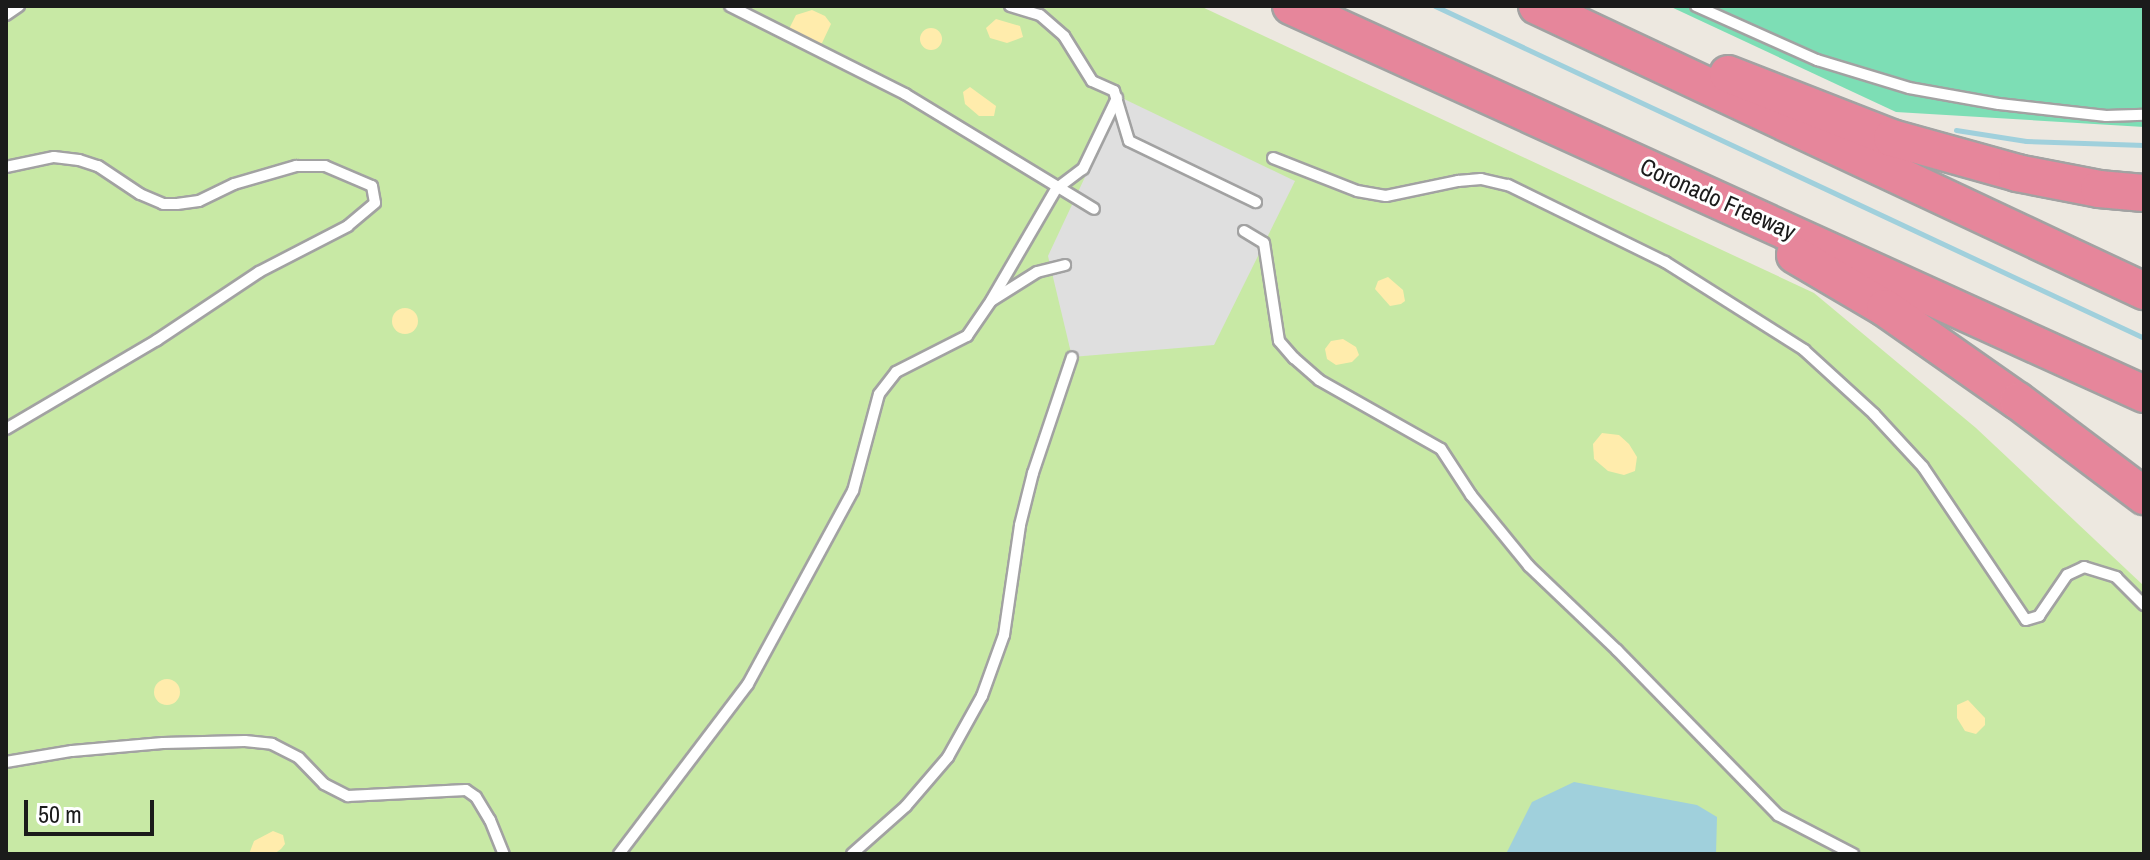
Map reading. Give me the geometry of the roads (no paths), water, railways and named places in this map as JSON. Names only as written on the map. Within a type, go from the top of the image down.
[{"type":"highway","name":"Coronado Freeway","points":[[1291,6],[2144,394]]},
{"type":"highway","points":[[1537,6],[2144,291]]},
{"type":"highway","points":[[1552,6],[1892,138],[2017,173],[2099,189],[2144,193]]},
{"type":"highway","points":[[1407,60],[1790,252],[1885,308],[2144,496]]},
{"type":"lane","points":[[6,15],[19,6]]},
{"type":"lane","points":[[730,6],[905,94],[1056,189],[1094,209]]},
{"type":"lane","points":[[1010,6],[1040,15],[1064,36],[1092,81],[1114,91],[1129,141],[1256,202]]},
{"type":"lane","points":[[1696,6],[1817,60],[1909,88],[2014,106],[2106,116],[2144,115]]},
{"type":"lane","points":[[619,854],[748,684],[853,491],[879,394],[896,372],[967,336],[991,301],[1056,189],[1083,169],[1117,98]]},
{"type":"lane","points":[[6,167],[54,157],[79,160],[98,166],[140,194],[163,204],[177,204],[199,201],[234,184],[296,166],[325,166],[372,186],[375,203],[348,226],[259,272],[157,340],[6,429]]},
{"type":"lane","points":[[1273,158],[1357,191],[1386,196],[1458,181],[1481,179],[1508,185],[1665,262],[1804,350],[1874,414],[1923,467],[2026,620],[2039,616],[2067,575],[2084,567],[2116,577],[2144,605]]},
{"type":"lane","points":[[1244,231],[1264,243],[1279,341],[1294,358],[1319,380],[1441,449],[1471,495],[1529,566],[1617,650],[1778,815],[1853,854]]},
{"type":"lane","points":[[991,301],[1037,272],[1065,265]]},
{"type":"lane","points":[[852,854],[906,806],[948,757],[982,696],[1004,635],[1020,525],[1033,473],[1072,357]]},
{"type":"lane","points":[[6,762],[72,751],[163,743],[245,741],[272,744],[299,758],[324,784],[348,796],[466,790],[476,797],[490,820],[504,854]]},
{"type":"water","points":[[1574,782],[1697,805],[1717,817],[1716,854],[1506,854],[1532,802]]},
{"type":"waterway","points":[[1435,6],[2144,338]]},
{"type":"waterway","points":[[1956,130],[2026,141],[2144,145]]}]
